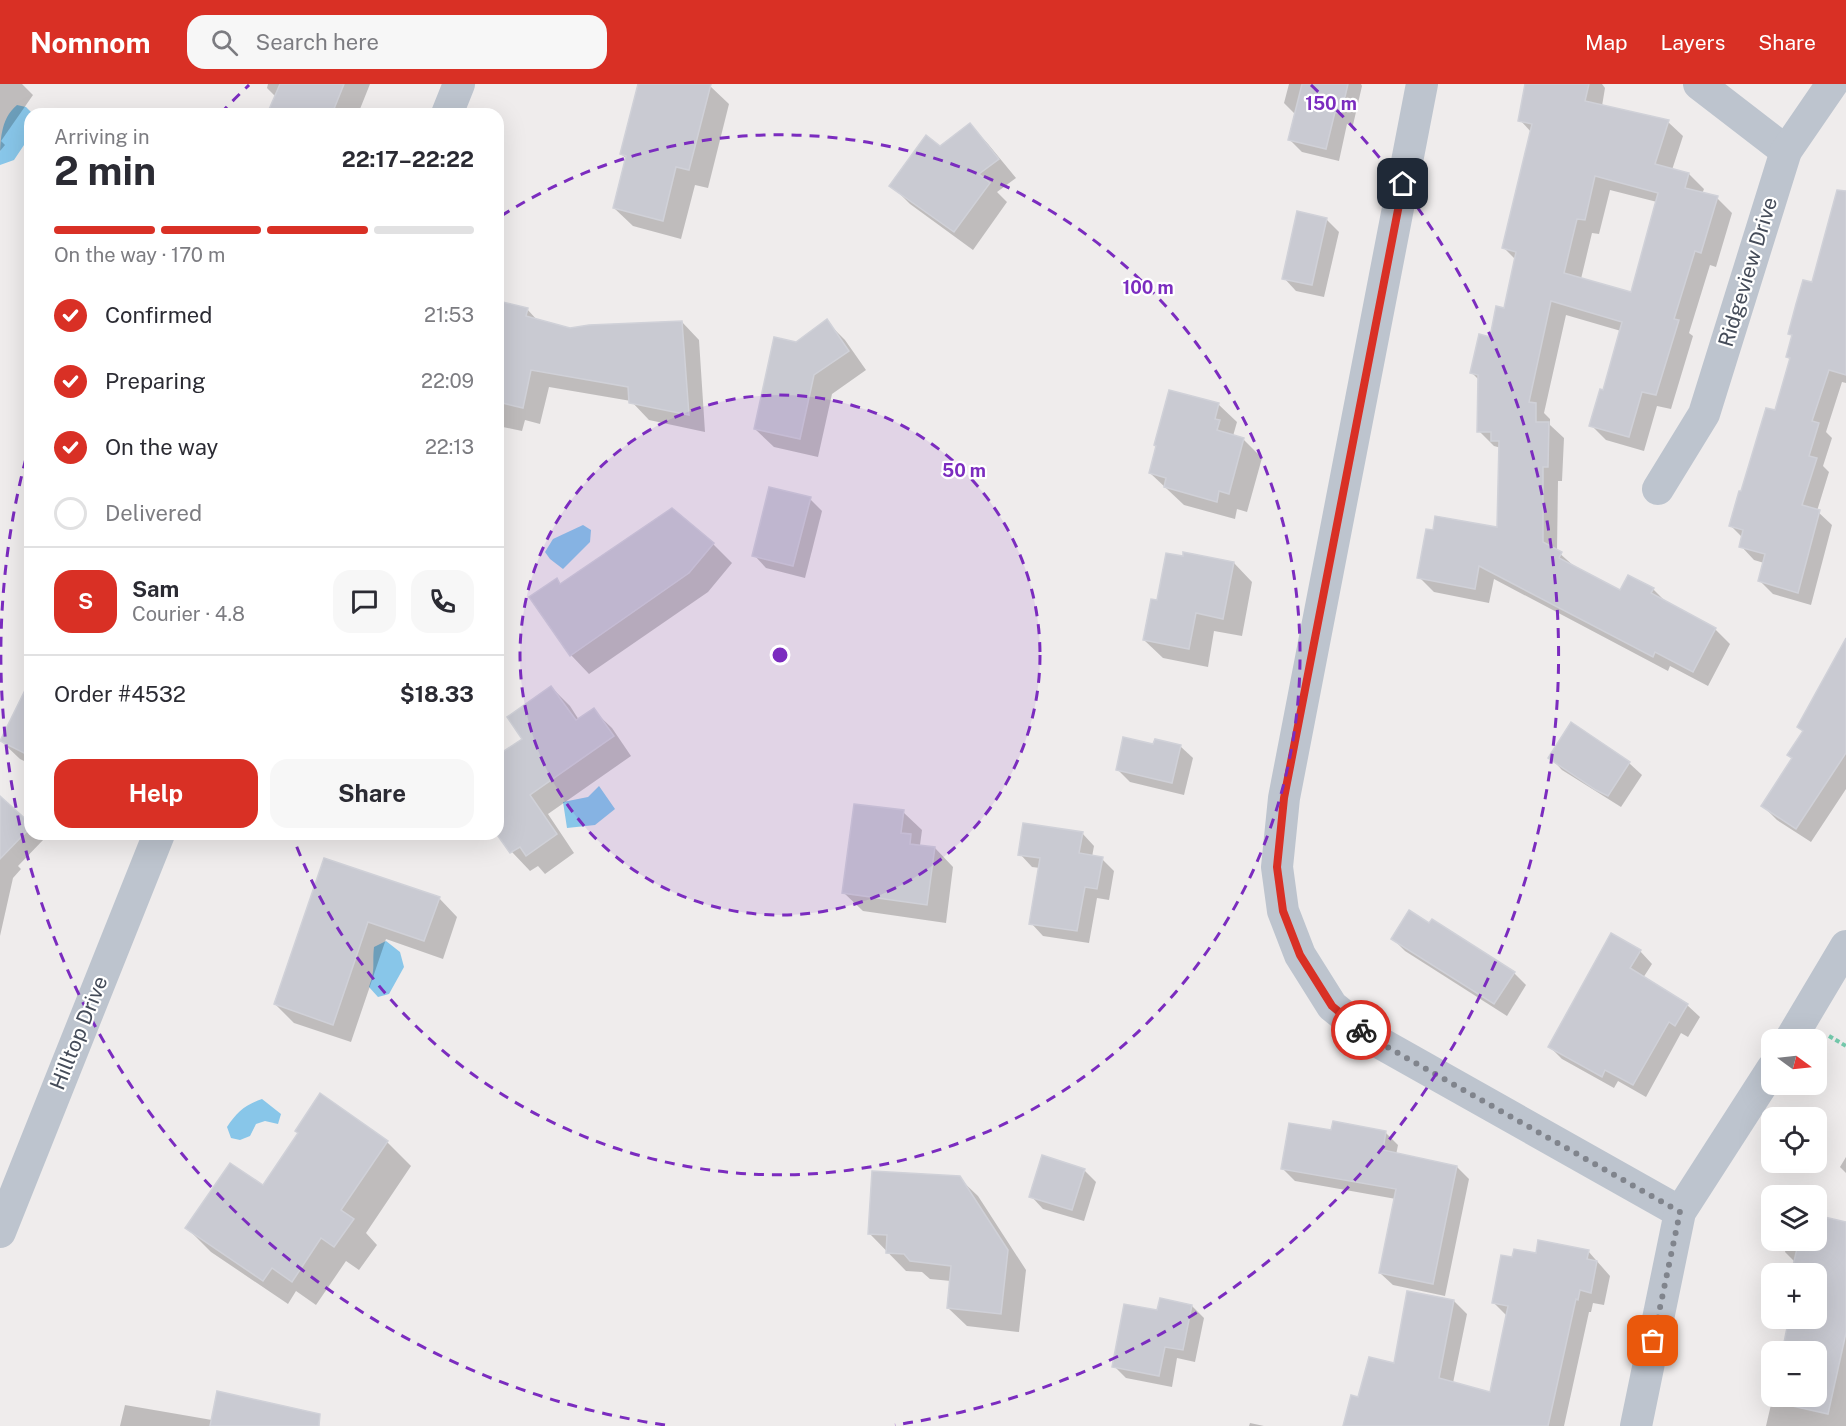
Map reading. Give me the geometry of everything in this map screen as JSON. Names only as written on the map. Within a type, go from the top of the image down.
[{"type":"street","points":[[449,108],[459,84]]},
{"type":"street","points":[[1422,84],[1284,798],[1277,867],[1283,911],[1300,955],[1332,1006],[1373,1039],[1680,1212]]},
{"type":"street","points":[[1700,84],[1786,151]]},
{"type":"street","name":"Ridgeview Drive","points":[[1658,489],[1704,414],[1786,151],[1832,84]]},
{"type":"street","name":"Hilltop Drive","points":[[0,1232],[157,840]]},
{"type":"street","points":[[1797,1029],[1846,946]]},
{"type":"street","points":[[1636,1426],[1680,1212],[1761,1086]]},
{"type":"water","points":[[17,105],[27,108],[24,108],[24,145],[14,160],[0,165],[4,124]]},
{"type":"water","points":[[583,525],[591,530],[590,542],[563,569],[545,552],[553,539]]},
{"type":"water","points":[[599,786],[615,809],[595,825],[567,828],[563,802],[588,797]]},
{"type":"water","points":[[386,941],[400,952],[404,967],[389,994],[378,997],[369,987],[373,971],[374,947]]},
{"type":"water","points":[[262,1099],[281,1114],[278,1124],[265,1121],[256,1124],[250,1136],[240,1140],[231,1138],[227,1127],[234,1117],[246,1107]]},
{"type":"building","points":[[280,84],[344,84],[334,108],[270,108]]},
{"type":"building","points":[[638,84],[711,84],[689,170],[676,167],[663,221],[613,208],[626,156],[620,154]]},
{"type":"building","points":[[1302,84],[1348,84],[1341,114],[1335,112],[1326,149],[1288,140]]},
{"type":"building","points":[[1525,84],[1589,84],[1585,101],[1669,120],[1655,164],[1689,173],[1685,188],[1718,196],[1701,253],[1695,251],[1674,319],[1679,320],[1656,395],[1642,392],[1629,437],[1589,426],[1600,389],[1603,390],[1622,322],[1551,301],[1529,402],[1536,403],[1536,422],[1549,422],[1548,467],[1543,467],[1543,542],[1562,552],[1559,558],[1620,590],[1628,575],[1654,588],[1651,593],[1716,628],[1693,672],[1655,652],[1653,657],[1479,566],[1475,589],[1417,578],[1426,529],[1433,530],[1435,516],[1497,527],[1499,441],[1491,441],[1491,432],[1477,432],[1478,375],[1470,373],[1479,334],[1490,337],[1496,306],[1504,308],[1516,252],[1502,248],[1532,124],[1518,121]],"holes":[[[1595,176],[1658,193],[1631,292],[1564,273],[1577,219],[1585,220]]]},
{"type":"building","points":[[970,123],[999,159],[979,174],[990,183],[954,232],[889,186],[926,135],[940,146]]},
{"type":"building","points":[[1837,190],[1846,191],[1846,375],[1829,370],[1812,421],[1819,423],[1809,456],[1817,458],[1802,505],[1820,510],[1798,593],[1758,581],[1765,554],[1739,547],[1743,530],[1729,526],[1766,408],[1775,410],[1790,358],[1786,357],[1792,335],[1788,334],[1796,304],[1803,280],[1812,282]]},
{"type":"building","points":[[1297,211],[1327,218],[1312,285],[1282,279]]},
{"type":"building","points":[[504,302],[528,308],[526,316],[570,328],[589,325],[682,321],[689,415],[629,403],[628,387],[531,370],[523,408],[504,403]]},
{"type":"building","points":[[827,319],[849,351],[814,375],[800,439],[754,429],[774,337],[796,342]]},
{"type":"building","points":[[1169,390],[1219,403],[1215,419],[1220,420],[1217,430],[1244,438],[1229,494],[1219,491],[1217,502],[1164,487],[1166,478],[1149,473]]},
{"type":"building","points":[[769,487],[811,497],[793,566],[752,556]]},
{"type":"building","points":[[672,508],[714,543],[689,573],[570,656],[529,597],[557,578],[560,584]]},
{"type":"building","points":[[1183,552],[1234,562],[1223,619],[1196,613],[1189,649],[1143,640],[1151,599],[1157,600],[1166,553],[1183,556]]},
{"type":"building","points":[[1846,638],[1846,753],[1796,829],[1761,806],[1792,758],[1787,755],[1803,731],[1797,727]]},
{"type":"building","points":[[551,686],[576,720],[594,708],[614,736],[530,795],[557,834],[526,856],[520,847],[510,853],[501,840],[504,840],[504,751],[522,739],[507,717]]},
{"type":"building","points":[[24,692],[24,753],[0,741]]},
{"type":"building","points":[[1571,722],[1630,762],[1608,796],[1548,758]]},
{"type":"building","points":[[1123,737],[1153,744],[1155,739],[1181,745],[1172,783],[1116,770]]},
{"type":"building","points":[[0,796],[24,818],[24,834],[0,859]]},
{"type":"building","points":[[854,804],[904,810],[901,833],[911,834],[910,844],[935,847],[927,905],[842,893]]},
{"type":"building","points":[[1023,823],[1083,832],[1079,853],[1103,857],[1097,889],[1085,887],[1077,931],[1029,924],[1040,858],[1018,855]]},
{"type":"building","points":[[324,858],[440,897],[424,941],[368,922],[333,1025],[274,1004]]},
{"type":"building","points":[[1409,910],[1429,923],[1432,919],[1515,972],[1494,1004],[1391,939]]},
{"type":"building","points":[[1611,933],[1641,950],[1630,968],[1688,1004],[1675,1026],[1669,1022],[1633,1085],[1605,1070],[1602,1077],[1548,1047]]},
{"type":"building","points":[[320,1093],[388,1141],[341,1210],[354,1219],[334,1247],[321,1238],[292,1282],[272,1268],[263,1281],[185,1228],[230,1163],[263,1185],[298,1133],[295,1131]]},
{"type":"building","points":[[1333,1121],[1386,1131],[1383,1150],[1457,1166],[1433,1284],[1379,1273],[1396,1189],[1281,1169],[1289,1123],[1331,1130]]},
{"type":"building","points":[[1042,1155],[1085,1169],[1072,1210],[1029,1197]]},
{"type":"building","points":[[872,1171],[960,1176],[1008,1250],[1001,1314],[947,1308],[951,1266],[910,1261],[904,1254],[886,1253],[887,1235],[868,1234]]},
{"type":"building","points":[[1827,1218],[1846,1222],[1846,1333],[1828,1414],[1797,1407],[1827,1407],[1827,1341],[1784,1341],[1787,1329],[1827,1329],[1827,1263],[1794,1263],[1796,1251],[1827,1251]]},
{"type":"building","points":[[1538,1240],[1589,1250],[1587,1259],[1597,1261],[1591,1293],[1580,1290],[1578,1300],[1576,1299],[1548,1426],[1343,1426],[1351,1395],[1358,1397],[1369,1357],[1394,1363],[1407,1291],[1454,1300],[1439,1378],[1490,1392],[1508,1306],[1492,1303],[1501,1255],[1512,1257],[1514,1249],[1536,1253]]},
{"type":"building","points":[[1160,1298],[1192,1305],[1183,1350],[1165,1347],[1159,1376],[1112,1367],[1124,1304],[1157,1310]]},
{"type":"building","points":[[217,1391],[320,1414],[319,1426],[210,1426]]},
{"type":"way so far","points":[[1361,1030],[1373,1039],[1680,1212],[1653,1341]]},
{"type":"route","points":[[1361,1030],[1332,1006],[1300,955],[1283,911],[1277,867],[1284,798],[1403,184]]}]
